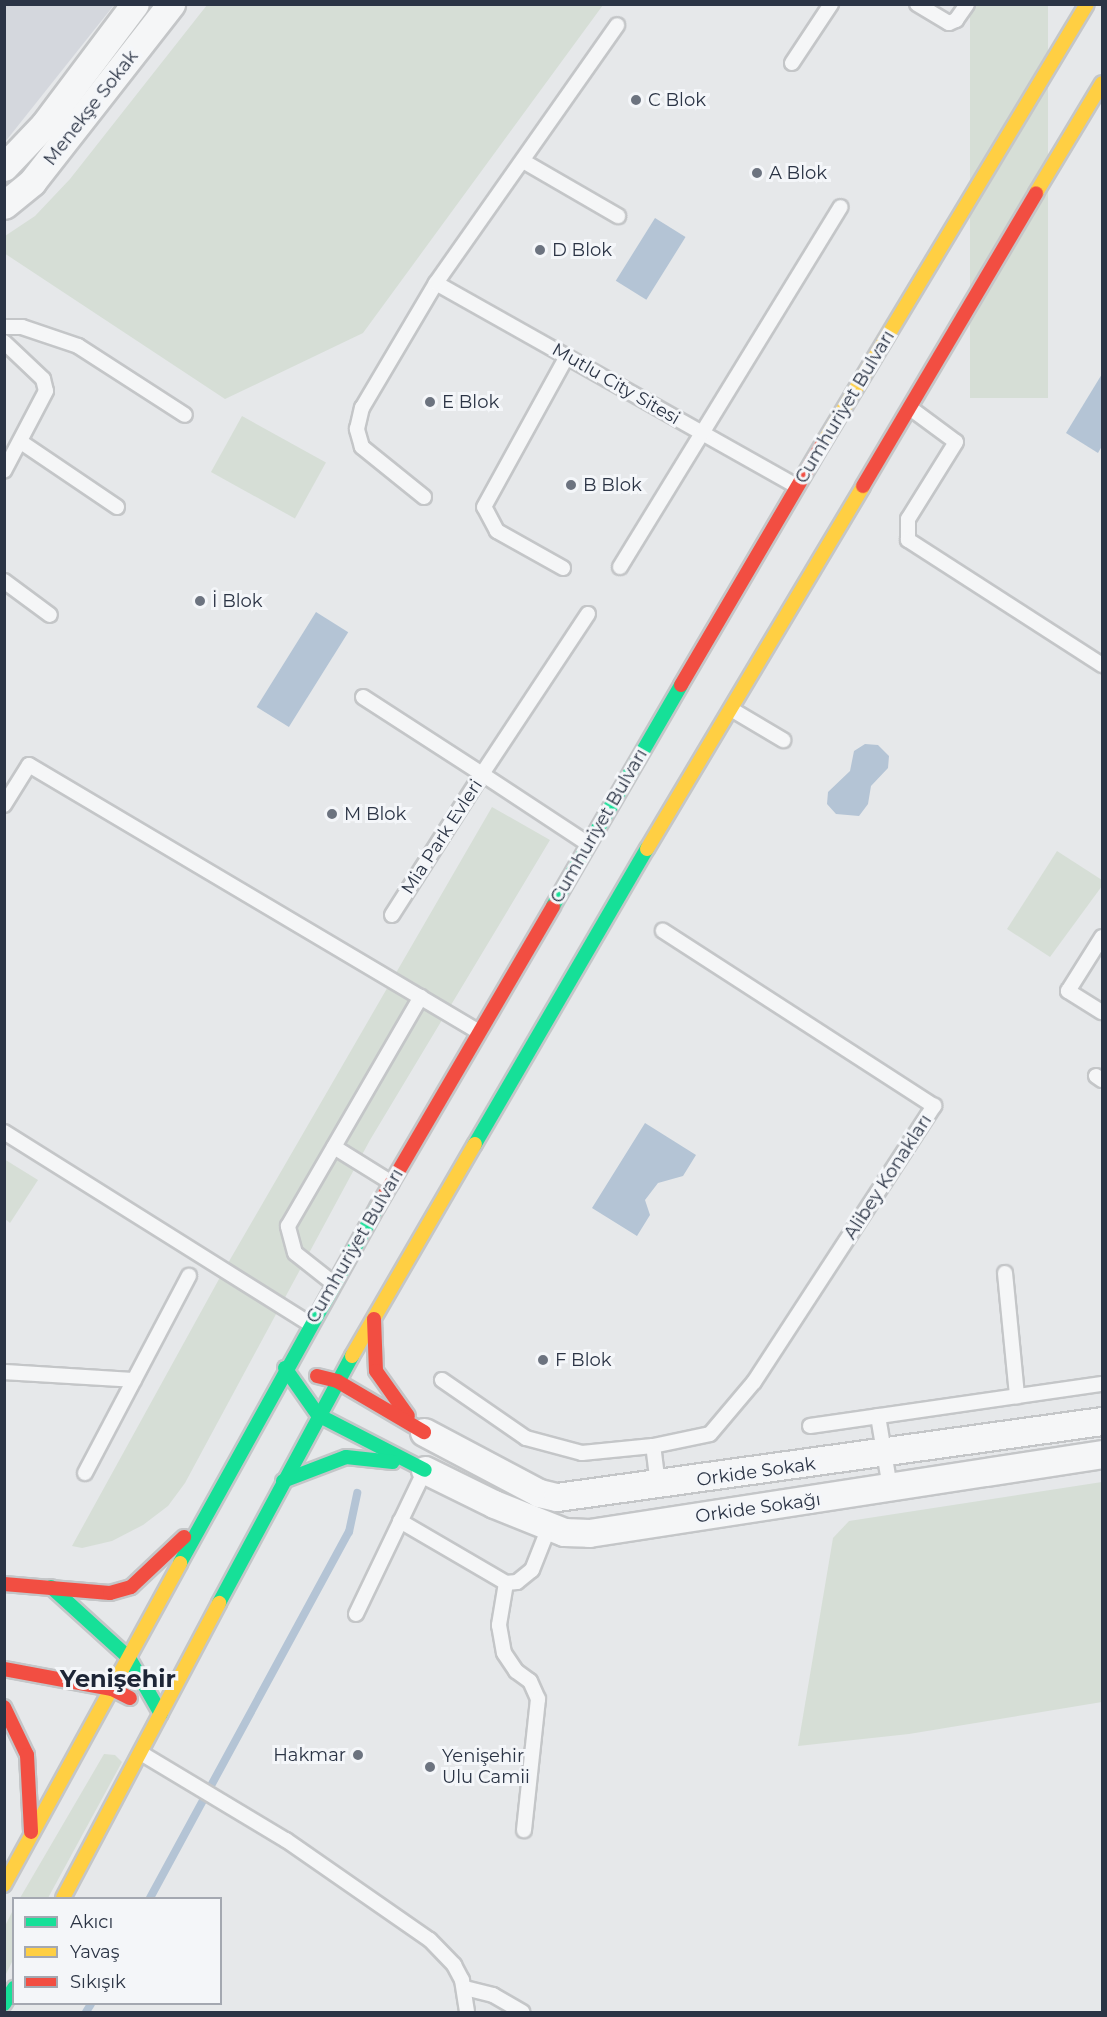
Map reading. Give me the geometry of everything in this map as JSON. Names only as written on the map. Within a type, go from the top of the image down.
[{"type":"street","name":"Menekşe Sokak","points":[[4,167],[44,125],[135,4]]},
{"type":"street","name":"Cumhuriyet Bulvarı","points":[[4,1885],[333,1283],[797,486],[1087,4]]},
{"type":"street","name":"Menekşe Sokak","points":[[4,205],[32,182],[168,6]]},
{"type":"street","points":[[64,1897],[337,1381],[731,709],[1101,87]]},
{"type":"street","points":[[374,1317],[376,1371],[400,1408],[424,1432]]},
{"type":"street","points":[[285,1368],[337,1381],[424,1432]]},
{"type":"street","points":[[285,1368],[318,1415],[425,1470]]},
{"type":"street","name":"Orkide Sokak","points":[[424,1432],[539,1493],[557,1497],[886,1454],[1102,1422]]},
{"type":"street","name":"Orkide Sokağı","points":[[425,1470],[549,1527],[564,1532],[589,1533],[1102,1454]]},
{"type":"street","points":[[283,1481],[346,1457],[368,1457],[425,1470]]},
{"type":"street","points":[[4,1584],[110,1593],[131,1587],[210,1510]]},
{"type":"street","points":[[51,1587],[129,1658],[161,1714]]},
{"type":"street","points":[[4,1669],[112,1689],[161,1714]]},
{"type":"street","points":[[4,1707],[27,1755],[32,1776],[31,1836]]},
{"type":"street","points":[[4,2004],[12,1991]]},
{"type":"lane","points":[[792,63],[831,4]]},
{"type":"lane","points":[[917,4],[949,23],[956,20],[967,4]]},
{"type":"lane","points":[[424,497],[367,454],[357,429],[362,408],[436,283],[617,25]]},
{"type":"lane","points":[[523,161],[618,216]]},
{"type":"lane","points":[[620,567],[841,207]]},
{"type":"lane","name":"Mutlu City Sitesi","points":[[436,283],[797,486]]},
{"type":"lane","points":[[4,327],[22,327],[78,346],[185,415]]},
{"type":"lane","points":[[4,342],[45,385],[43,400],[4,471]]},
{"type":"lane","points":[[563,568],[497,531],[484,507],[567,356]]},
{"type":"lane","points":[[910,408],[956,442],[908,519],[908,540],[1102,665]]},
{"type":"lane","points":[[21,442],[117,507]]},
{"type":"lane","points":[[4,581],[50,615]]},
{"type":"lane","points":[[363,697],[482,774],[588,614]]},
{"type":"lane","points":[[731,709],[783,740]]},
{"type":"lane","points":[[4,805],[29,765],[479,1032]]},
{"type":"lane","name":"Mia Park Evleri","points":[[392,915],[482,774],[588,844]]},
{"type":"lane","name":"Alibey Konakları","points":[[442,1380],[526,1438],[582,1453],[653,1446],[710,1434],[754,1382],[933,1106],[663,931]]},
{"type":"lane","points":[[1102,937],[1068,991],[1102,1012]]},
{"type":"lane","points":[[333,1283],[295,1253],[288,1226],[421,997]]},
{"type":"lane","points":[[4,1132],[310,1324]]},
{"type":"lane","points":[[334,1147],[392,1183]]},
{"type":"lane","points":[[1005,1273],[1017,1396]]},
{"type":"lane","points":[[85,1473],[189,1276]]},
{"type":"lane","points":[[4,1372],[134,1380]]},
{"type":"lane","points":[[810,1426],[1102,1384]]},
{"type":"lane","points":[[878,1416],[890,1488]]},
{"type":"lane","points":[[653,1446],[658,1485]]},
{"type":"lane","points":[[356,1614],[425,1470]]},
{"type":"lane","points":[[400,1521],[506,1583],[517,1582],[532,1570],[549,1527]]},
{"type":"lane","points":[[506,1583],[499,1625],[504,1653],[516,1671],[530,1681],[538,1699],[524,1830]]},
{"type":"lane","points":[[140,1753],[251,1818],[430,1940],[454,1965],[465,1989],[467,2013]]},
{"type":"lane","points":[[465,1989],[493,1995],[522,2013]]},
{"type":"shaded area","points":[[208,4],[603,5],[363,333],[225,399],[4,253],[5,236],[35,216],[70,179]]},
{"type":"shaded area","points":[[4,5],[114,5],[5,142]]},
{"type":"shaded area","points":[[970,5],[1048,5],[1048,398],[970,398]]},
{"type":"shaded area","points":[[242,416],[326,463],[295,519],[211,472]]},
{"type":"shaded area","points":[[492,807],[550,840],[370,1140],[185,1483],[168,1506],[143,1525],[112,1541],[82,1548],[72,1546],[224,1270]]},
{"type":"shaded area","points":[[1057,851],[1102,880],[1102,886],[1050,957],[1007,929]]},
{"type":"shaded area","points":[[4,1159],[38,1180],[10,1223],[5,1219]]},
{"type":"shaded area","points":[[1102,1482],[1102,1702],[909,1734],[798,1746],[833,1538],[849,1521]]},
{"type":"shaded area","points":[[104,1754],[115,1755],[122,1762],[49,1897],[21,1897]]},
{"type":"shaded area","points":[[12,1912],[12,1962],[5,1976],[5,1926]]},
{"type":"water","points":[[655,218],[686,237],[646,300],[616,281]]},
{"type":"water","points":[[1102,374],[1102,446],[1098,453],[1066,433]]},
{"type":"water","points":[[316,612],[348,632],[289,727],[257,707]]},
{"type":"water","points":[[865,744],[878,745],[889,756],[888,768],[871,786],[868,804],[859,816],[836,814],[827,804],[828,792],[850,771],[854,751]]},
{"type":"water","points":[[645,1123],[696,1155],[683,1176],[658,1183],[645,1200],[650,1215],[637,1236],[592,1208]]},
{"type":"waterway","points":[[151,1897],[349,1532],[357,1493]]},
{"type":"waterway","points":[[86,2012],[90,2005]]},
{"type":"traffic: fast","points":[[553,906],[681,685]]},
{"type":"traffic: fast","points":[[475,1144],[647,849]]},
{"type":"traffic: fast","points":[[180,1563],[378,1206]]},
{"type":"traffic: fast","points":[[219,1603],[352,1356]]},
{"type":"traffic: fast","points":[[285,1368],[318,1415],[425,1470]]},
{"type":"traffic: fast","points":[[283,1481],[346,1457],[393,1462]]},
{"type":"traffic: fast","points":[[51,1587],[129,1658],[161,1714]]},
{"type":"traffic: fast","points":[[4,2004],[12,1991]]},
{"type":"traffic: slow","points":[[822,445],[1087,4]]},
{"type":"traffic: slow","points":[[1036,193],[1102,83]]},
{"type":"traffic: slow","points":[[647,849],[863,486]]},
{"type":"traffic: slow","points":[[352,1356],[475,1144]]},
{"type":"traffic: slow","points":[[4,1885],[180,1563]]},
{"type":"traffic: slow","points":[[64,1897],[219,1603]]},
{"type":"traffic: jam","points":[[863,486],[1036,193]]},
{"type":"traffic: jam","points":[[681,685],[822,445]]},
{"type":"traffic: jam","points":[[378,1206],[553,906]]},
{"type":"traffic: jam","points":[[374,1319],[376,1371],[408,1416]]},
{"type":"traffic: jam","points":[[317,1376],[337,1381],[424,1432]]},
{"type":"traffic: jam","points":[[4,1584],[110,1593],[131,1587],[184,1537]]},
{"type":"traffic: jam","points":[[4,1669],[112,1689],[130,1698]]},
{"type":"traffic: jam","points":[[4,1707],[27,1755],[31,1832]]},
{"type":"place","name":"C Blok","points":[[636,100]]},
{"type":"place","name":"A Blok","points":[[757,173]]},
{"type":"place","name":"D Blok","points":[[540,250]]},
{"type":"place","name":"E Blok","points":[[430,402]]},
{"type":"place","name":"B Blok","points":[[571,485]]},
{"type":"place","name":"İ Blok","points":[[200,601]]},
{"type":"place","name":"M Blok","points":[[332,814]]},
{"type":"place","name":"F Blok","points":[[543,1360]]},
{"type":"place","name":"Hakmar","points":[[358,1755]]},
{"type":"place","name":"Yenişehir Ulu Camii","points":[[430,1767]]},
{"type":"district","name":"Yenişehir","points":[[118,1679]]}]
